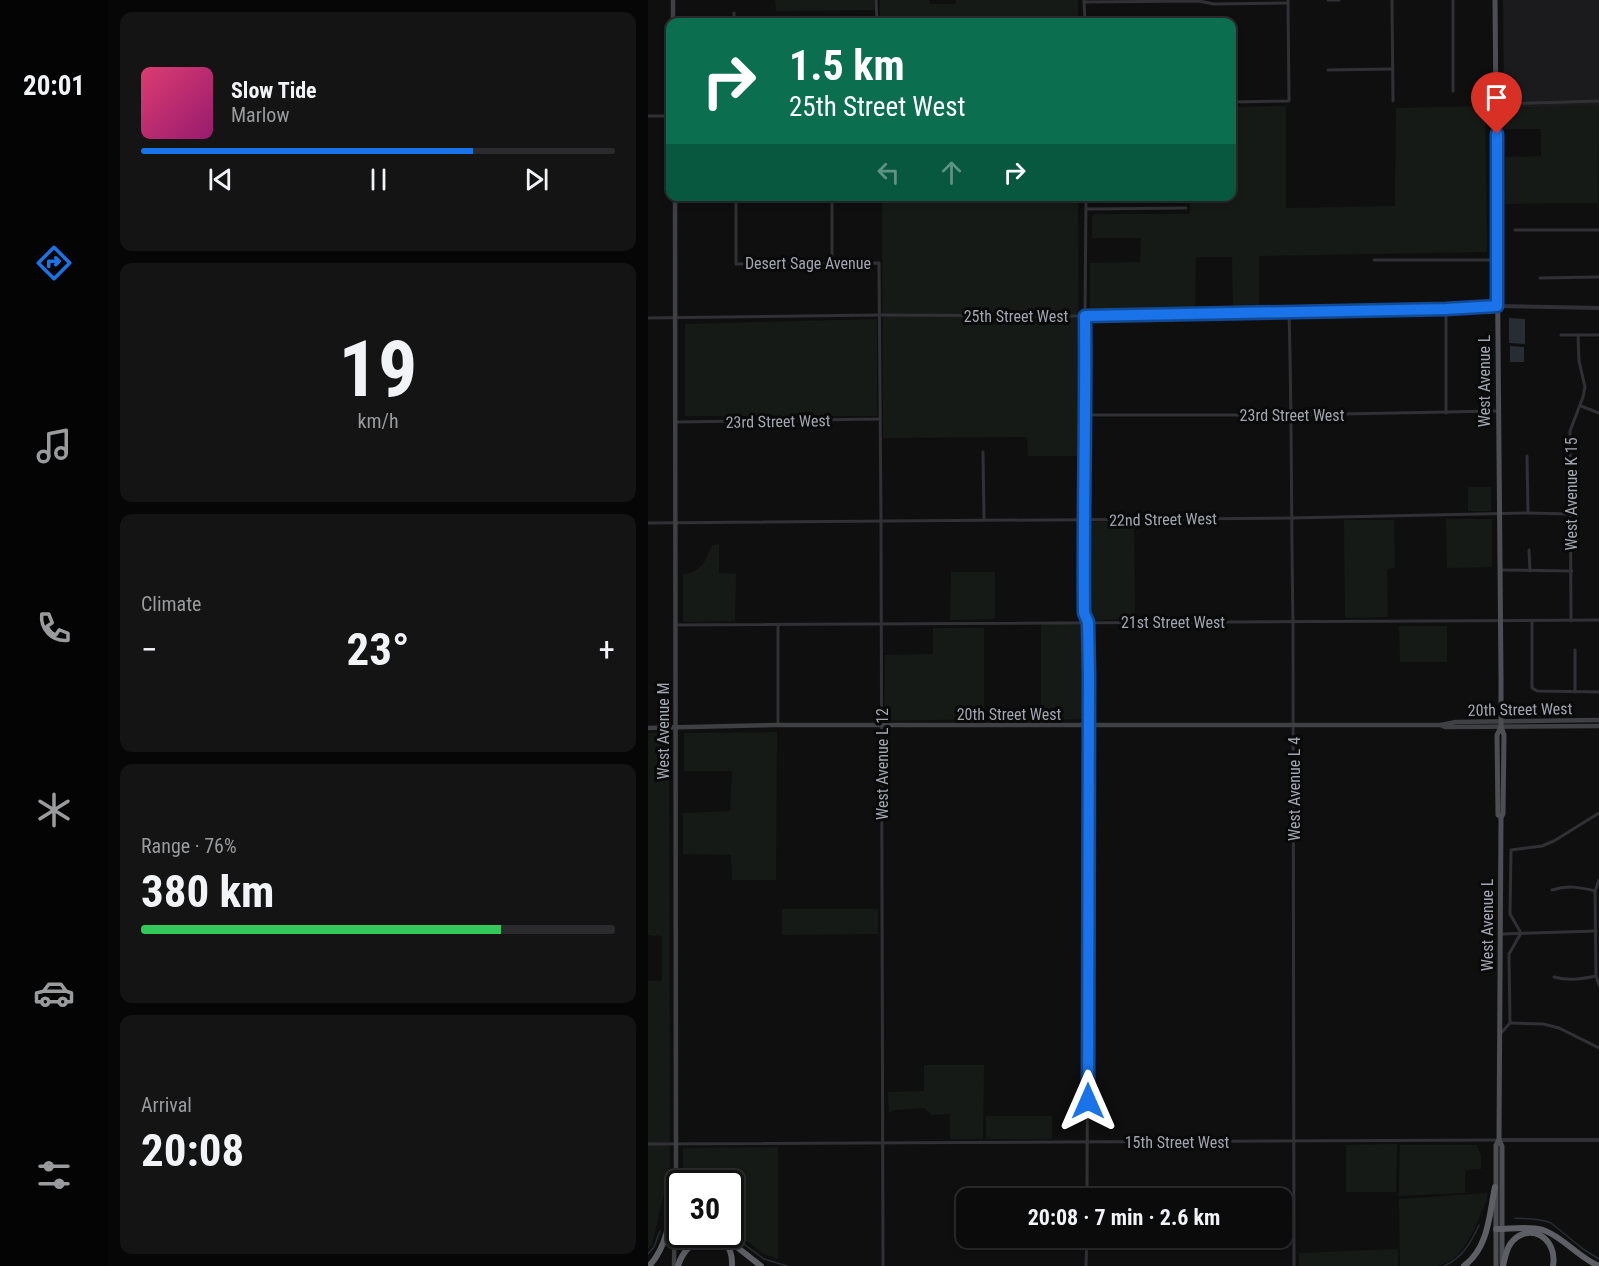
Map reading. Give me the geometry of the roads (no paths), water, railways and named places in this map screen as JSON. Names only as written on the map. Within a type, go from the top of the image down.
[{"type":"highway","points":[[1464,1266],[1475,1256],[1482,1244],[1488,1228],[1495,1187]]},
{"type":"highway","points":[[1499,1229],[1542,1230],[1554,1235],[1599,1266]]},
{"type":"highway","points":[[1503,1266],[1512,1241],[1532,1233],[1548,1241],[1554,1251],[1553,1266]]},
{"type":"highway","points":[[649,1266],[658,1254],[666,1234]]},
{"type":"highway","points":[[676,1266],[681,1255],[690,1245],[706,1238],[717,1239],[725,1245],[731,1254],[732,1266]]},
{"type":"highway","points":[[738,1248],[761,1266]]},
{"type":"main road","points":[[673,0],[673,18]]},
{"type":"main road","name":"West Avenue L","points":[[1495,0],[1497,411],[1501,724],[1504,735],[1503,814],[1501,818],[1499,1140],[1502,1146],[1496,1266]]},
{"type":"main road","name":"West Avenue M","points":[[675,201],[676,1170]]},
{"type":"main road","name":"20th Street West","points":[[1501,724],[1599,720]]},
{"type":"main road","name":"20th Street West","points":[[648,728],[778,725],[1441,725],[1456,722],[1599,726]]},
{"type":"main road","name":"West Avenue L","points":[[1499,1140],[1496,1145],[1495,1187],[1503,1266]]},
{"type":"main road","name":"West Avenue M","points":[[676,1266],[677,1248]]},
{"type":"street","points":[[876,0],[877,18]]},
{"type":"street","points":[[1328,0],[1339,0]]},
{"type":"street","points":[[1392,0],[1393,101]]},
{"type":"street","points":[[1453,0],[1453,91]]},
{"type":"street","points":[[1085,18],[1084,1],[1199,1],[1214,4],[1288,1],[1289,101],[1236,102]]},
{"type":"street","points":[[734,13],[734,18]]},
{"type":"street","points":[[1328,69],[1392,69]]},
{"type":"street","points":[[1497,104],[1599,101]]},
{"type":"street","points":[[648,116],[666,116]]},
{"type":"street","name":"Desert Sage Avenue","points":[[736,201],[736,264],[879,263]]},
{"type":"street","points":[[832,201],[832,263]]},
{"type":"street","points":[[1086,201],[1086,415],[1083,520],[1084,613],[1088,622],[1089,725],[1087,1188]]},
{"type":"street","points":[[1087,209],[1186,208]]},
{"type":"street","points":[[1515,230],[1599,230]]},
{"type":"street","points":[[1374,260],[1497,260]]},
{"type":"street","name":"West Avenue L 12","points":[[879,263],[883,1266]]},
{"type":"street","points":[[1540,278],[1599,278]]},
{"type":"street","name":"25th Street West","points":[[648,318],[879,315],[1085,316],[1497,306],[1599,308]]},
{"type":"street","points":[[1446,309],[1446,412]]},
{"type":"street","name":"West Avenue L 4","points":[[1289,312],[1294,725],[1294,1266]]},
{"type":"street","points":[[1560,335],[1599,335]]},
{"type":"street","name":"West Avenue K 15","points":[[1571,621],[1570,431],[1585,387],[1579,361],[1578,335]]},
{"type":"street","points":[[1580,406],[1599,413]]},
{"type":"street","name":"23rd Street West","points":[[1086,415],[1292,415],[1497,411]]},
{"type":"street","name":"23rd Street West","points":[[676,422],[880,419]]},
{"type":"street","points":[[983,452],[984,519]]},
{"type":"street","points":[[1527,456],[1528,513]]},
{"type":"street","name":"22nd Street West","points":[[648,523],[1570,514]]},
{"type":"street","points":[[1529,550],[1530,571]]},
{"type":"street","points":[[1499,570],[1572,571]]},
{"type":"street","name":"21st Street West","points":[[675,625],[1599,620]]},
{"type":"street","points":[[1532,621],[1532,688],[1537,691],[1599,692]]},
{"type":"street","points":[[778,624],[778,725]]},
{"type":"street","points":[[1575,650],[1575,692]]},
{"type":"street","name":"West Avenue L","points":[[1510,1023],[1509,954],[1521,933],[1510,914],[1511,850],[1542,846],[1554,841],[1599,813]]},
{"type":"street","points":[[1599,880],[1595,891],[1596,976],[1599,986]]},
{"type":"street","points":[[1552,890],[1566,886],[1595,891]]},
{"type":"street","points":[[1501,934],[1596,931]]},
{"type":"street","points":[[1554,977],[1578,979],[1596,976]]},
{"type":"street","points":[[1501,1033],[1510,1023],[1543,1024],[1559,1028],[1599,1048]]},
{"type":"street","name":"15th Street West","points":[[648,1144],[1599,1140]]},
{"type":"street","points":[[1086,1266],[1087,1248]]},
{"type":"waterway","points":[[1515,1218],[1538,1219],[1551,1223],[1599,1259]]},
{"type":"waterway","points":[[1444,1266],[1456,1259],[1465,1249],[1479,1225]]},
{"type":"waterway","points":[[648,1254],[654,1247],[660,1231]]},
{"type":"waterway","points":[[744,1244],[764,1259],[787,1266]]}]
